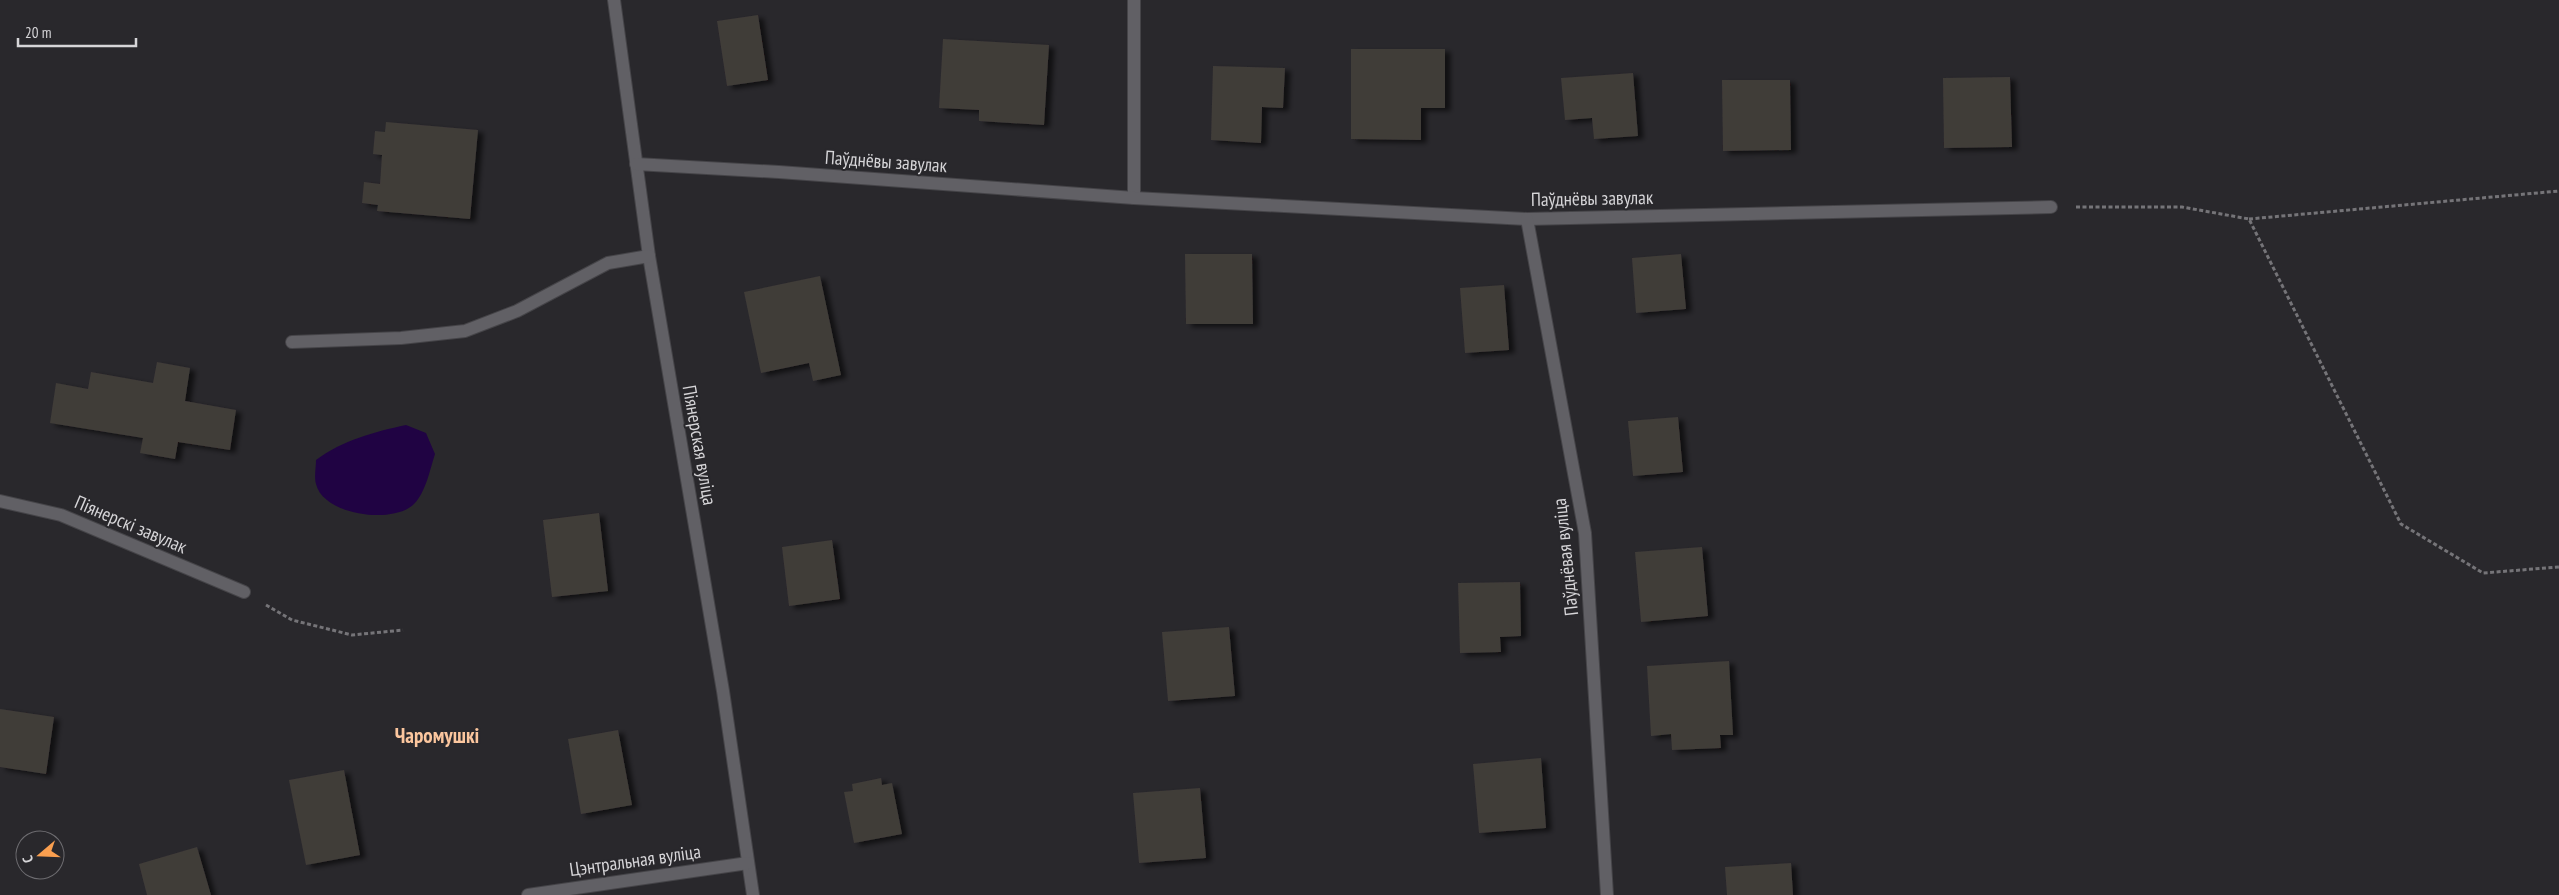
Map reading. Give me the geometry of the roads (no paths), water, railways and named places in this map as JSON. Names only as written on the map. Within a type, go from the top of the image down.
[{"type":"street","name":"Піянерская вуліца","points":[[614,0],[649,256],[723,691],[753,895]]},
{"type":"street","points":[[1134,0],[1134,198]]},
{"type":"street","name":"Паўднёвы завулак","points":[[636,164],[780,172],[1134,198],[1528,219],[2051,207]]},
{"type":"street","name":"Паўднёвая вуліца","points":[[1528,219],[1585,533],[1607,895]]},
{"type":"street","points":[[292,342],[401,338],[465,331],[517,311],[608,263],[649,256]]},
{"type":"street","name":"Піянерскі завулак","points":[[0,501],[61,515],[244,592]]},
{"type":"street","name":"Цэнтральная вуліца","points":[[528,895],[748,863]]},
{"type":"district","name":"Чаромушкі","points":[[437,736]]}]
